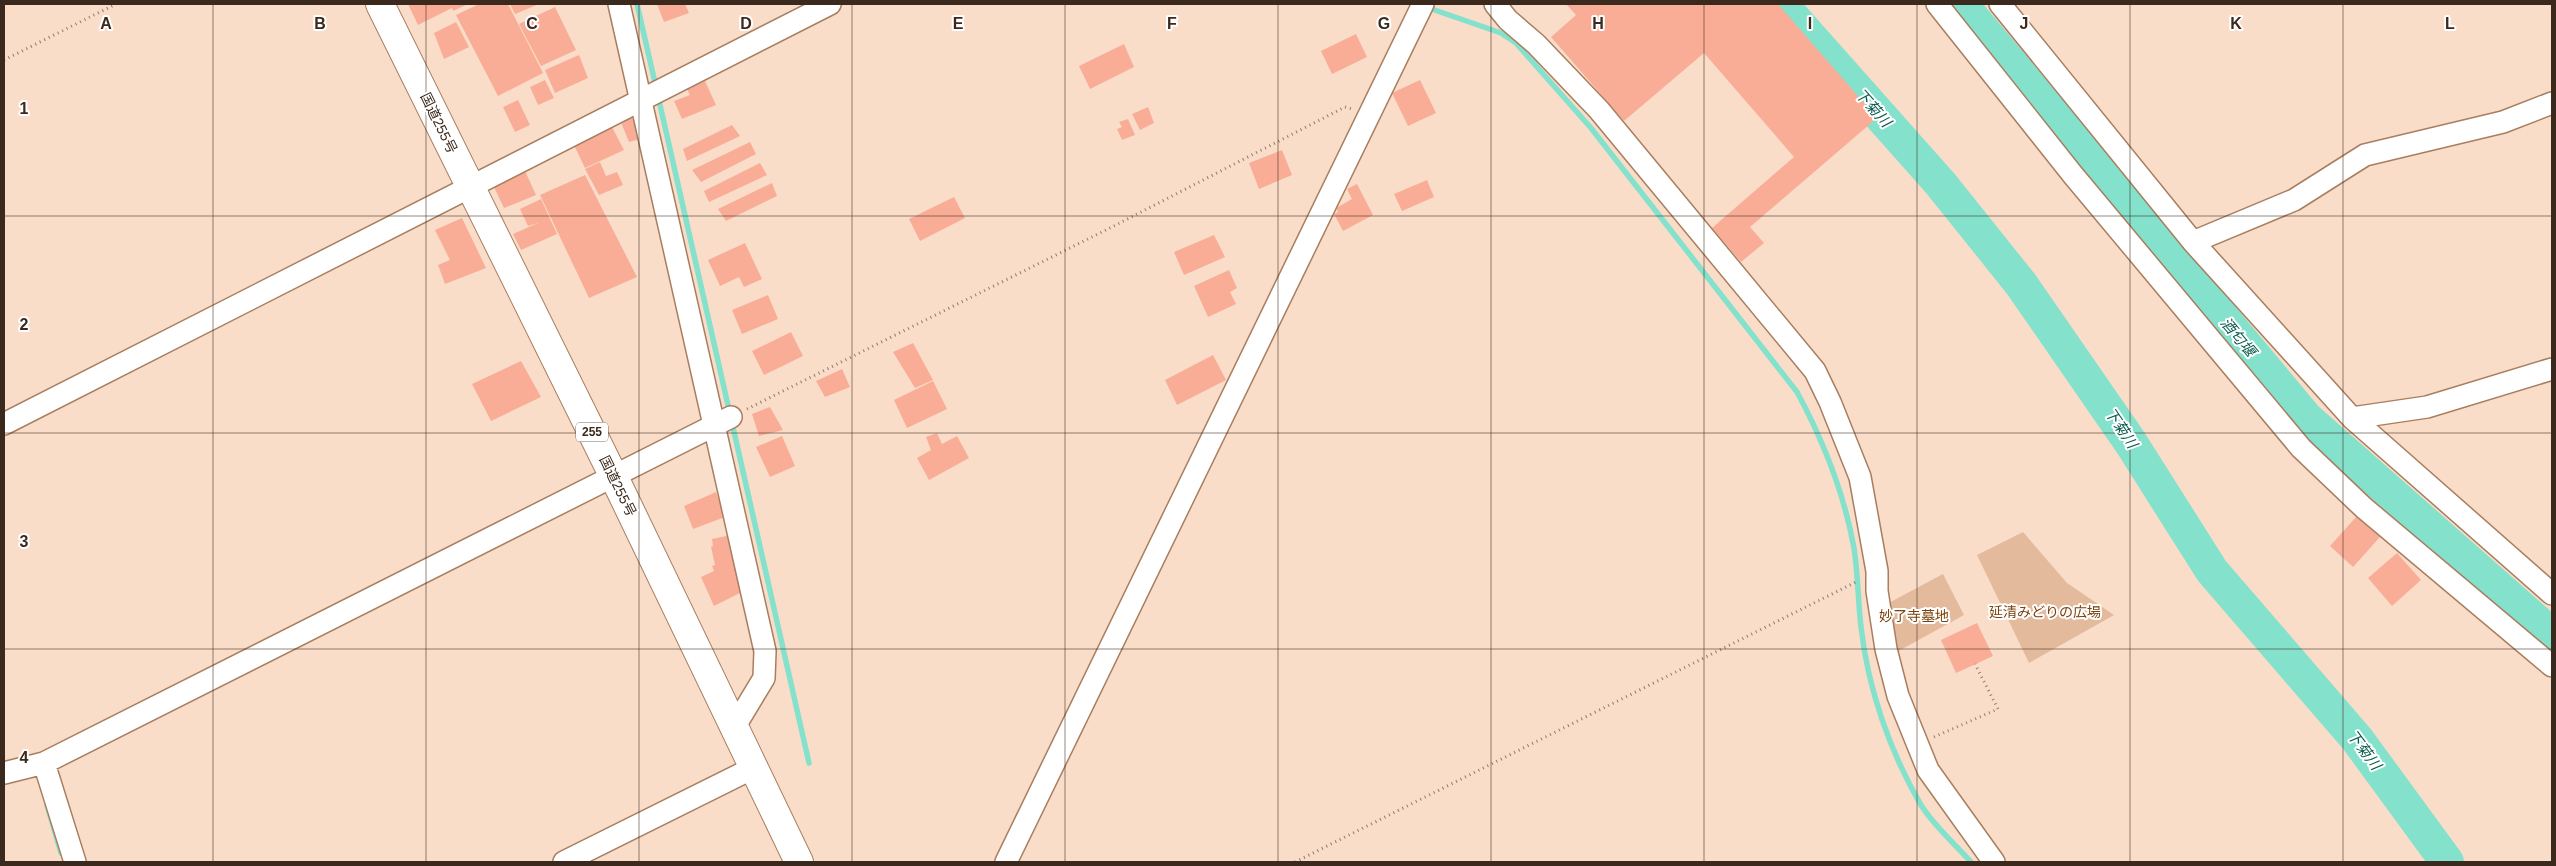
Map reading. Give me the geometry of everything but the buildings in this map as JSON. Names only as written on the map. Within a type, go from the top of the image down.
[{"type":"highway","name":"国道255号","points":[[380,4],[614,477],[800,862]]},
{"type":"street","points":[[619,4],[640,102],[720,423],[765,651],[764,678],[735,726]]},
{"type":"street","points":[[4,424],[665,90],[830,4]]},
{"type":"street","points":[[1006,862],[1422,4]]},
{"type":"street","points":[[1495,4],[1508,20],[1536,44],[1599,110],[1814,371],[1830,402],[1860,477],[1876,571],[1877,591],[1886,649],[1898,696],[1928,770],[1994,862]]},
{"type":"street","points":[[1937,4],[2073,174],[2301,448],[2364,508],[2552,666]]},
{"type":"street","points":[[2000,4],[2193,242],[2352,418],[2552,594]]},
{"type":"street","points":[[2193,242],[2294,200],[2365,155],[2503,122],[2552,103]]},
{"type":"street","points":[[2352,418],[2427,407],[2552,369]]},
{"type":"street","points":[[4,773],[44,763],[720,423]]},
{"type":"street","points":[[44,763],[75,862]]},
{"type":"street","points":[[564,862],[755,767]]},
{"type":"path","points":[[4,60],[116,4]]},
{"type":"path","points":[[720,423],[1345,108],[1370,113]]},
{"type":"path","points":[[1295,862],[1876,571]]},
{"type":"path","points":[[1917,744],[1998,709],[1975,664]]},
{"type":"green space","name":"延清みどりの広場","points":[[2023,532],[2067,583],[2114,615],[2029,663],[1977,555]]},
{"type":"green space","name":"妙了寺墓地","points":[[1943,574],[1964,615],[1893,654],[1883,606]]},
{"type":"waterway","points":[[637,4],[656,87]]},
{"type":"waterway","name":"下菊川","points":[[1781,4],[1940,183],[2021,284],[2131,443],[2212,571],[2357,739],[2447,862]]},
{"type":"waterway","name":"酒匂堰","points":[[1961,4],[2306,418],[2552,635]]},
{"type":"waterway","points":[[1426,7],[1501,33],[1516,43],[1591,128],[1797,392],[1832,468],[1845,507],[1854,548],[1864,650],[1875,697],[1890,742],[1910,785],[1926,813],[1971,862]]},
{"type":"waterway","points":[[658,96],[809,763]]},
{"type":"waterway","points":[[47,805],[61,853]]}]
